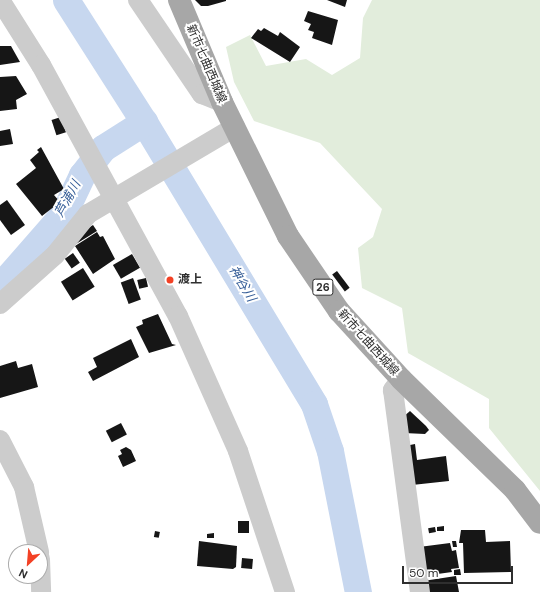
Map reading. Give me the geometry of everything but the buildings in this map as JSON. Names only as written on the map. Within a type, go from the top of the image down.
[{"type":"main road","name":"新市七曲西城線","points":[[179,0],[222,102],[226,132],[288,236],[340,311],[401,379],[515,490],[540,524]]},
{"type":"street","points":[[0,0],[41,65],[99,173],[116,196],[178,316],[238,451],[286,592]]},
{"type":"street","points":[[138,0],[202,94],[222,102]]},
{"type":"street","points":[[0,304],[55,255],[88,214],[226,132]]},
{"type":"street","points":[[401,379],[393,390],[420,592]]},
{"type":"street","points":[[0,440],[24,487],[37,544]]},
{"type":"green space","points":[[372,0],[540,0],[540,491],[489,428],[489,399],[408,353],[402,308],[362,288],[358,248],[373,237],[382,209],[320,143],[254,121],[234,82],[226,47],[250,35],[266,66],[306,59],[332,75],[360,58],[363,18]]},
{"type":"waterway","name":"神谷川","points":[[66,0],[144,122],[314,404],[330,451],[358,592]]},
{"type":"waterway","name":"芦浦川","points":[[0,286],[64,213],[82,175],[103,148],[144,122]]},
{"type":"place","name":"渡上","points":[[170,280]]}]
